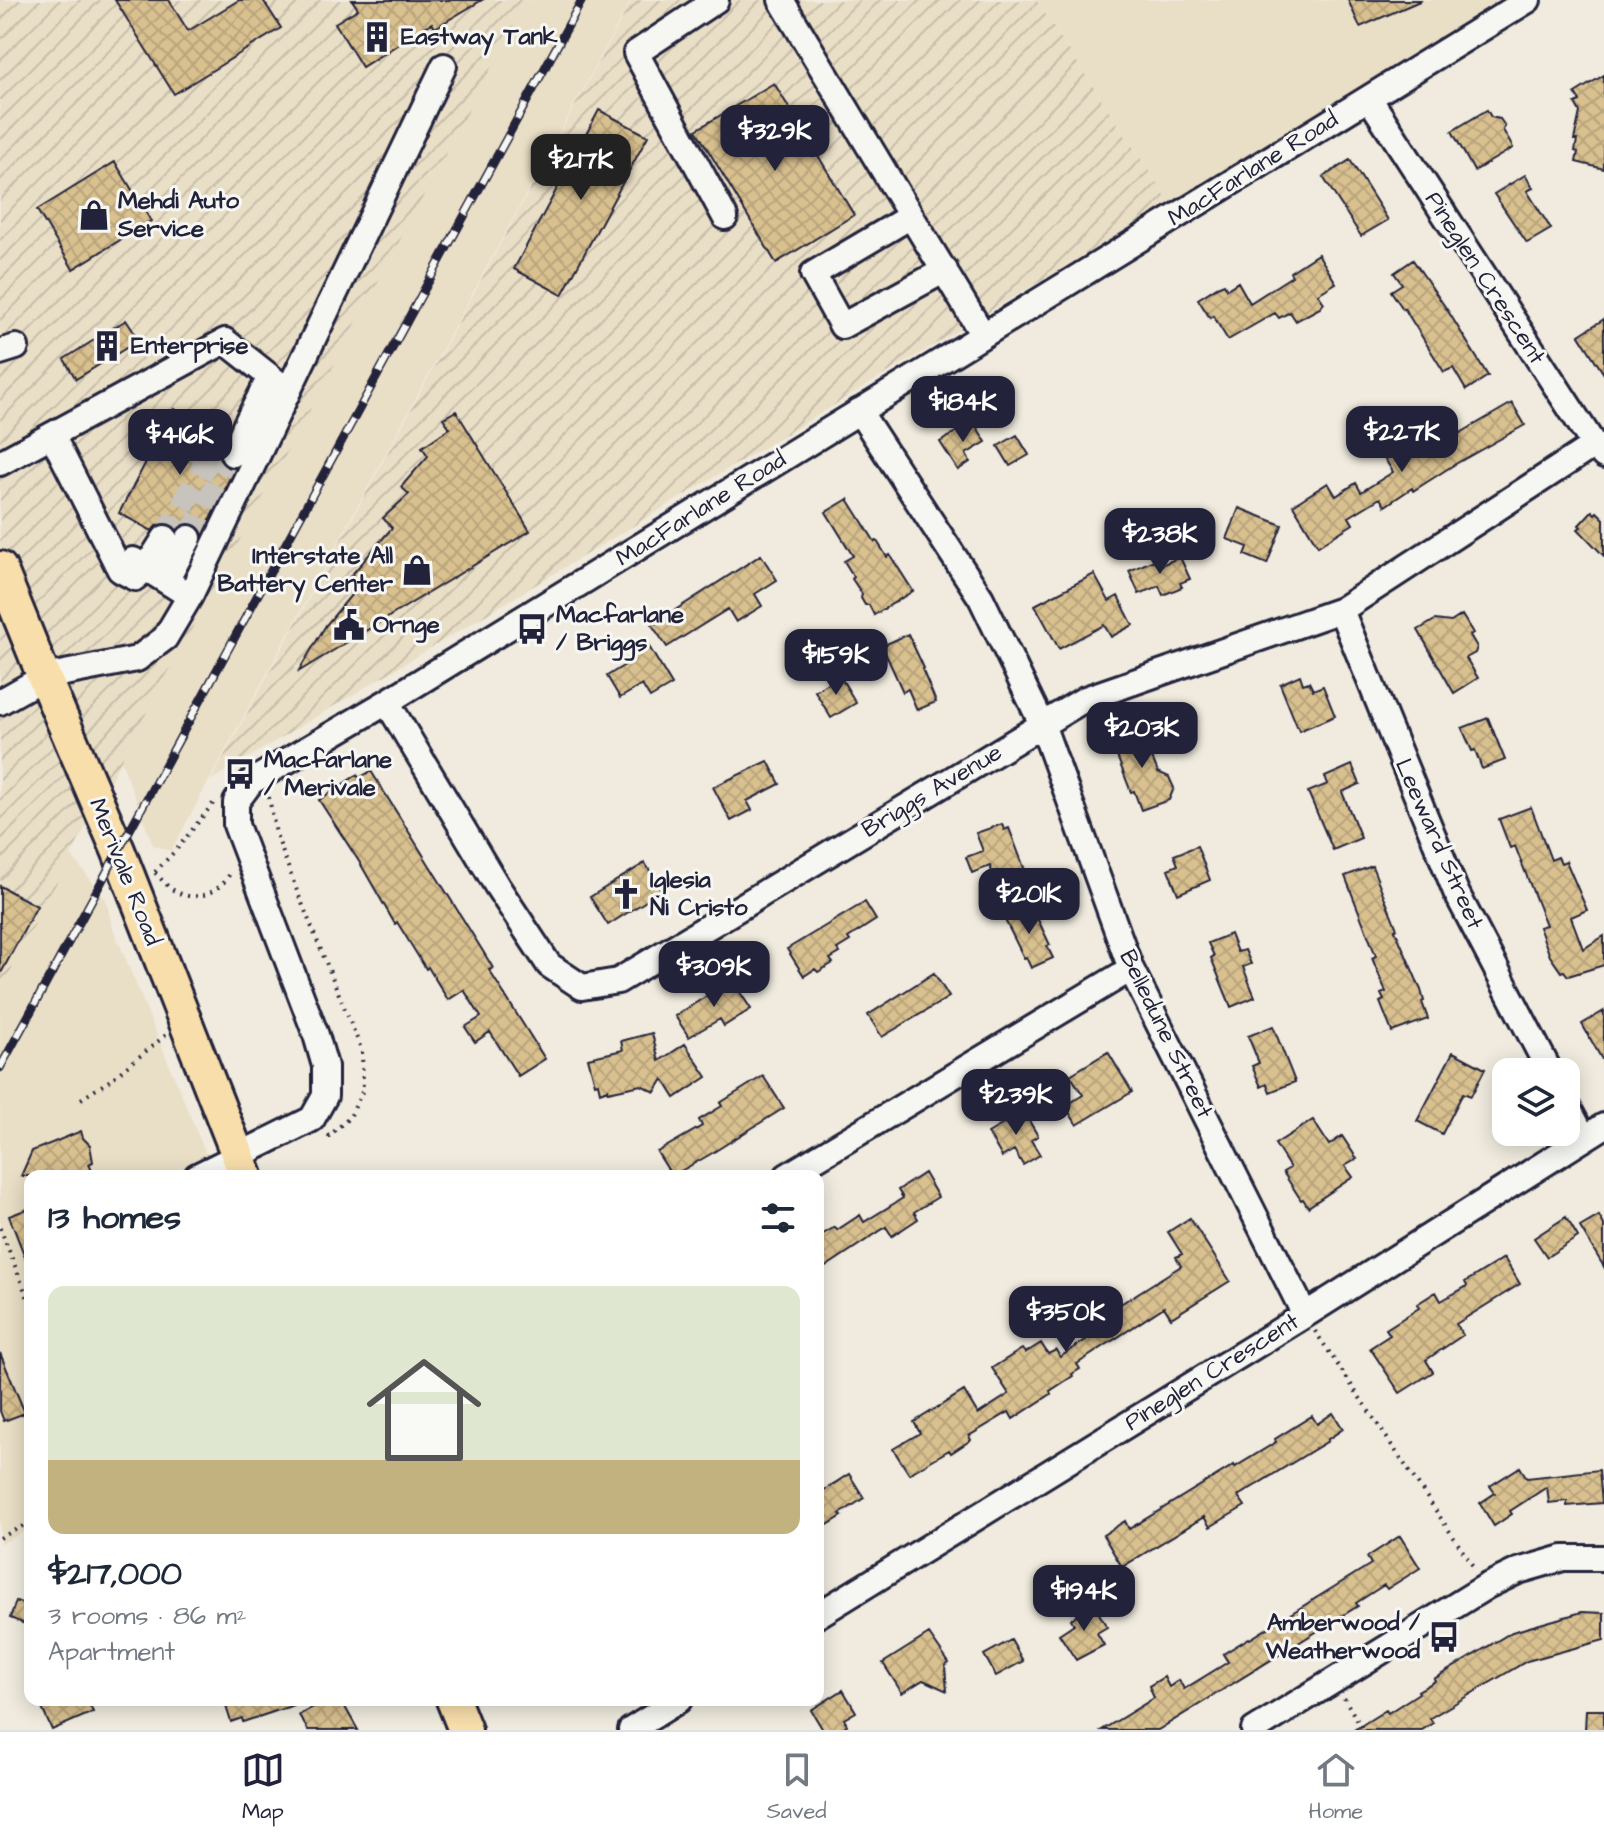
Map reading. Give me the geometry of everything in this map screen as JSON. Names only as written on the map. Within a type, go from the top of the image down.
[{"type":"main road","name":"Merivale Road","points":[[0,568],[118,850],[242,1166]]},
{"type":"main road","points":[[455,1706],[465,1730]]},
{"type":"street","points":[[716,0],[636,53],[725,217]]},
{"type":"street","points":[[781,0],[983,335]]},
{"type":"street","name":"MacFarlane Road","points":[[242,1166],[312,1119],[325,1096],[325,1066],[316,1035],[236,825],[236,802],[251,782],[387,702],[1528,0]]},
{"type":"street","points":[[0,702],[44,677],[137,659],[165,638],[190,596],[279,384],[444,66]]},
{"type":"street","name":"Pineglen Crescent","points":[[1369,98],[1599,450]]},
{"type":"street","points":[[911,216],[813,274],[842,326],[945,270]]},
{"type":"street","points":[[0,463],[225,341],[279,384]]},
{"type":"street","points":[[227,444],[279,384]]},
{"type":"street","name":"Belledune Street","points":[[859,411],[981,598],[1042,724],[1131,969],[1305,1315]]},
{"type":"street","points":[[52,435],[120,570],[149,576],[190,596]]},
{"type":"street","name":"Briggs Avenue","points":[[387,702],[497,886],[549,965],[582,987],[618,981],[1085,699],[1341,610],[1599,450]]},
{"type":"street","points":[[149,576],[177,538]]},
{"type":"street","name":"Leeward Street","points":[[1341,610],[1456,892],[1543,1058]]},
{"type":"street","points":[[797,1170],[1131,969]]},
{"type":"street","name":"Pineglen Crescent","points":[[824,1611],[1305,1315],[1594,1132]]},
{"type":"street","points":[[1254,1730],[1487,1586],[1518,1571],[1563,1558],[1604,1558]]},
{"type":"street","points":[[631,1730],[669,1706]]},
{"type":"path","points":[[270,771],[269,797],[276,834],[362,1051],[363,1090],[350,1117],[329,1136],[297,1127]]},
{"type":"path","points":[[216,800],[155,872],[174,891],[188,896],[208,895],[227,880],[243,841]]},
{"type":"path","points":[[81,1099],[168,1034]]},
{"type":"path","points":[[0,1228],[24,1289]]},
{"type":"path","points":[[1305,1315],[1487,1586]]},
{"type":"path","points":[[0,1538],[24,1525]]},
{"type":"path","points":[[1333,1680],[1363,1730]]},
{"type":"shaded area","points":[[0,0],[527,0],[0,991]]},
{"type":"shaded area","points":[[527,0],[631,0],[171,851],[153,845],[121,760]]},
{"type":"shaded area","points":[[632,0],[1036,0],[1170,203],[211,780]]},
{"type":"shaded area","points":[[1036,0],[1499,0],[1170,203]]},
{"type":"shaded area","points":[[71,855],[106,900],[112,926],[213,1170],[24,1170],[24,1532],[0,1544],[0,991]]},
{"type":"building","points":[[115,0],[169,0],[188,31],[239,0],[263,0],[281,28],[174,94]]},
{"type":"building","name":"Eastway Tank","points":[[352,0],[482,0],[435,28],[432,23],[362,67],[335,23],[358,9]]},
{"type":"building","points":[[1348,0],[1422,0],[1360,27]]},
{"type":"building","points":[[1604,75],[1604,169],[1576,162],[1577,140],[1574,140],[1580,112],[1575,103],[1580,101],[1575,93]]},
{"type":"building","points":[[774,83],[854,215],[776,263],[696,130]]},
{"type":"building","points":[[599,110],[648,136],[562,295],[514,269]]},
{"type":"building","points":[[1487,110],[1491,117],[1500,119],[1505,126],[1503,130],[1513,148],[1474,171],[1452,131]]},
{"type":"building","points":[[1350,160],[1388,220],[1361,236],[1323,177]]},
{"type":"building","name":"Mehdi Auto Service","points":[[115,162],[151,221],[73,269],[37,210]]},
{"type":"building","points":[[1525,175],[1533,188],[1527,191],[1551,229],[1527,243],[1494,194]]},
{"type":"building","points":[[1318,254],[1336,283],[1318,294],[1324,303],[1320,308],[1296,321],[1290,312],[1279,318],[1275,313],[1228,340],[1198,299],[1224,284],[1227,289],[1238,282],[1250,303],[1292,276],[1290,272]]},
{"type":"building","points":[[1413,260],[1488,376],[1466,390],[1453,368],[1444,372],[1391,291],[1402,284],[1394,273]]},
{"type":"building","points":[[1604,319],[1604,374],[1579,335]]},
{"type":"building","name":"Enterprise","points":[[126,320],[139,340],[76,379],[64,359]]},
{"type":"building","points":[[1512,403],[1525,425],[1385,506],[1380,498],[1349,517],[1353,524],[1318,546],[1293,505],[1328,483],[1336,496],[1356,483],[1361,492],[1393,472],[1383,456],[1396,448],[1391,439],[1404,431],[1410,440],[1416,436],[1426,453]]},
{"type":"building","points":[[174,409],[224,436],[218,456],[222,464],[234,469],[203,534],[197,525],[189,523],[177,529],[165,523],[157,525],[152,531],[119,513]]},
{"type":"building","points":[[456,411],[530,531],[298,672],[326,625],[357,588],[348,579],[392,528],[383,518],[409,494],[401,487],[428,456],[422,447],[450,428],[443,418]]},
{"type":"building","points":[[973,421],[986,442],[966,454],[970,462],[958,470],[940,442]]},
{"type":"building","points":[[1017,435],[1029,455],[1010,466],[998,446]]},
{"type":"building","points":[[848,499],[875,542],[887,557],[890,555],[913,591],[874,615],[861,598],[862,594],[844,561],[853,556],[826,512]]},
{"type":"building","points":[[1239,508],[1282,525],[1267,564],[1245,555],[1248,547],[1227,539]]},
{"type":"building","points":[[1592,511],[1604,519],[1604,556],[1578,529]]},
{"type":"building","points":[[761,555],[777,580],[755,594],[762,606],[736,622],[728,609],[667,647],[652,625]]},
{"type":"building","points":[[1180,557],[1190,579],[1180,583],[1182,587],[1163,595],[1159,586],[1139,594],[1129,571],[1156,559],[1159,566]]},
{"type":"building","points":[[1094,574],[1109,601],[1118,596],[1133,625],[1111,637],[1104,625],[1059,649],[1035,605]]},
{"type":"building","points":[[1462,615],[1477,647],[1475,653],[1466,658],[1478,678],[1454,693],[1418,630],[1435,620],[1451,622]]},
{"type":"building","points":[[908,634],[936,702],[917,710],[908,689],[903,692],[882,646]]},
{"type":"building","points":[[648,645],[672,685],[650,698],[642,685],[620,698],[607,676]]},
{"type":"building","points":[[1300,675],[1303,684],[1309,682],[1313,690],[1323,686],[1335,716],[1299,731],[1280,684]]},
{"type":"building","points":[[840,676],[856,703],[831,718],[815,691]]},
{"type":"building","points":[[1488,718],[1505,760],[1482,769],[1462,728]]},
{"type":"building","points":[[1139,727],[1158,772],[1169,777],[1174,788],[1169,800],[1141,810],[1117,756],[1120,755],[1113,737]]},
{"type":"building","points":[[768,761],[780,784],[747,801],[752,810],[731,821],[713,787]]},
{"type":"building","points":[[1352,765],[1360,784],[1342,792],[1361,838],[1333,850],[1308,792],[1328,784],[1325,777]]},
{"type":"building","points":[[371,771],[484,953],[493,968],[489,970],[545,1059],[518,1076],[490,1032],[475,1042],[465,1027],[481,1017],[464,990],[448,1000],[397,922],[395,924],[319,800],[357,775],[359,778]]},
{"type":"building","points":[[1531,807],[1551,860],[1558,857],[1561,863],[1566,861],[1587,910],[1571,917],[1583,949],[1604,936],[1604,965],[1568,976],[1561,972],[1550,956],[1539,927],[1546,925],[1515,846],[1510,848],[1499,819]]},
{"type":"building","points":[[1002,824],[1004,830],[1009,828],[1026,879],[998,889],[990,866],[972,873],[966,857],[983,851],[976,833]]},
{"type":"building","points":[[1197,846],[1210,880],[1178,894],[1168,869],[1178,865],[1174,855]]},
{"type":"building","name":"Iglesia Ni Cristo","points":[[645,863],[662,891],[608,925],[590,897]]},
{"type":"building","points":[[1372,866],[1421,990],[1428,1019],[1392,1032],[1380,1002],[1384,1000],[1381,994],[1386,992],[1372,958],[1376,956],[1345,876]]},
{"type":"building","points":[[0,886],[37,906],[0,975]]},
{"type":"building","points":[[865,902],[876,920],[837,949],[840,953],[830,959],[833,963],[804,976],[787,949]]},
{"type":"building","points":[[1031,905],[1053,958],[1031,968],[1004,918]]},
{"type":"building","points":[[1230,934],[1237,952],[1245,950],[1251,964],[1243,967],[1255,997],[1231,1007],[1208,943]]},
{"type":"building","points":[[934,973],[949,997],[882,1037],[868,1015]]},
{"type":"building","points":[[732,980],[751,1009],[724,1026],[720,1019],[689,1037],[675,1016]]},
{"type":"building","points":[[1604,1011],[1604,1063],[1582,1024]]},
{"type":"building","points":[[1273,1026],[1295,1082],[1270,1092],[1267,1084],[1261,1087],[1252,1066],[1259,1063],[1248,1036]]},
{"type":"building","points":[[652,1033],[659,1061],[685,1044],[707,1077],[675,1098],[663,1079],[655,1092],[641,1085],[600,1092],[588,1058],[623,1050],[621,1041]]},
{"type":"building","points":[[1108,1052],[1132,1092],[1077,1125],[1065,1106],[1083,1095],[1070,1075]]},
{"type":"building","points":[[1453,1052],[1485,1069],[1471,1096],[1463,1093],[1442,1134],[1417,1121]]},
{"type":"building","points":[[763,1076],[784,1108],[683,1170],[668,1170],[657,1152],[702,1126],[699,1120],[722,1106],[720,1103]]},
{"type":"building","points":[[1021,1107],[1038,1136],[1031,1140],[1040,1155],[1023,1165],[1014,1150],[1002,1157],[988,1133],[1005,1123],[1002,1118]]},
{"type":"building","points":[[1313,1120],[1329,1145],[1342,1136],[1357,1159],[1345,1166],[1353,1177],[1308,1207],[1283,1172],[1290,1168],[1275,1144]]},
{"type":"building","points":[[81,1131],[90,1145],[92,1170],[24,1170],[24,1176],[21,1176],[32,1151]]},
{"type":"building","points":[[924,1173],[938,1197],[914,1212],[918,1219],[892,1236],[886,1227],[824,1268],[824,1233],[835,1227],[837,1230],[860,1215],[864,1222],[903,1198],[898,1190]]},
{"type":"building","points":[[24,1210],[24,1254],[9,1216]]},
{"type":"building","points":[[1599,1216],[1604,1225],[1604,1267],[1580,1227]]},
{"type":"building","points":[[1566,1217],[1578,1237],[1547,1257],[1534,1238]]},
{"type":"building","points":[[1190,1218],[1230,1281],[1171,1318],[1164,1307],[1077,1364],[1080,1369],[1073,1376],[1013,1419],[1009,1412],[969,1436],[971,1440],[951,1453],[949,1450],[909,1474],[893,1449],[920,1433],[914,1422],[964,1391],[978,1414],[1009,1394],[992,1368],[1022,1349],[1025,1353],[1041,1343],[1048,1354],[1056,1350],[1060,1357],[1093,1335],[1087,1325],[1181,1266],[1176,1257],[1182,1254],[1168,1232]]},
{"type":"building","points":[[1504,1258],[1520,1284],[1456,1324],[1463,1335],[1426,1360],[1433,1372],[1400,1393],[1370,1348],[1390,1335],[1386,1329],[1419,1308],[1417,1304],[1436,1292],[1441,1301]]},
{"type":"building","points":[[0,1353],[24,1413],[4,1421],[0,1411]]},
{"type":"building","points":[[1333,1413],[1343,1429],[1238,1496],[1245,1506],[1210,1527],[1204,1517],[1122,1567],[1103,1535],[1125,1521],[1129,1529],[1276,1442],[1275,1439],[1312,1416],[1317,1424]]},
{"type":"building","points":[[1520,1467],[1527,1478],[1599,1470],[1602,1503],[1567,1506],[1567,1501],[1549,1503],[1547,1487],[1510,1511],[1512,1514],[1494,1526],[1480,1503],[1495,1493],[1490,1486]]},
{"type":"building","points":[[849,1474],[864,1498],[824,1527],[824,1490]]},
{"type":"building","points":[[1400,1536],[1420,1568],[1387,1589],[1384,1585],[1356,1603],[1358,1606],[1158,1730],[1102,1730],[1154,1698],[1149,1686],[1164,1677],[1169,1687],[1179,1680],[1184,1689],[1228,1662],[1223,1654],[1371,1564],[1367,1557]]},
{"type":"building","points":[[16,1601],[24,1604],[24,1624],[10,1618]]},
{"type":"building","points":[[1094,1605],[1107,1627],[1097,1633],[1104,1645],[1076,1660],[1059,1634],[1074,1624],[1071,1619]]},
{"type":"building","points":[[1582,1612],[1604,1613],[1604,1640],[1527,1661],[1430,1718],[1433,1723],[1422,1730],[1354,1730],[1386,1710],[1388,1713],[1434,1679],[1512,1632]]},
{"type":"building","points":[[929,1634],[949,1663],[945,1666],[947,1691],[923,1680],[902,1693],[883,1663]]},
{"type":"building","points":[[1011,1640],[1023,1661],[996,1676],[984,1655]]},
{"type":"building","points":[[843,1690],[856,1712],[844,1719],[847,1725],[839,1730],[823,1730],[811,1710],[824,1706],[824,1702]]},
{"type":"building","points":[[41,1706],[90,1706],[93,1712],[52,1730]]},
{"type":"building","points":[[226,1706],[291,1706],[243,1722],[242,1718],[231,1722]]},
{"type":"building","points":[[315,1706],[344,1706],[358,1730],[308,1730],[299,1715]]},
{"type":"building","points":[[1586,1710],[1604,1710],[1604,1730],[1585,1730]]},
{"type":"tunnel","points":[[165,538],[221,435]]},
{"type":"tunnel","points":[[189,538],[233,454]]},
{"type":"railway","points":[[0,1068],[582,0]]},
{"type":"place","name":"Eastway Tank","points":[[377,37]]},
{"type":"place","name":"Mehdi Auto Service","points":[[94,215]]},
{"type":"place","name":"Enterprise","points":[[107,346]]},
{"type":"place","name":"Interstate All Battery Center","points":[[417,570]]},
{"type":"place","name":"Ornge","points":[[349,625]]},
{"type":"place","name":"Macfarlane / Briggs","points":[[532,629]]},
{"type":"place","name":"Macfarlane / Merivale","points":[[240,774]]},
{"type":"place","name":"Iglesia Ni Cristo","points":[[626,894]]},
{"type":"place","name":"Amberwood / Weatherwood","points":[[1444,1637]]}]
